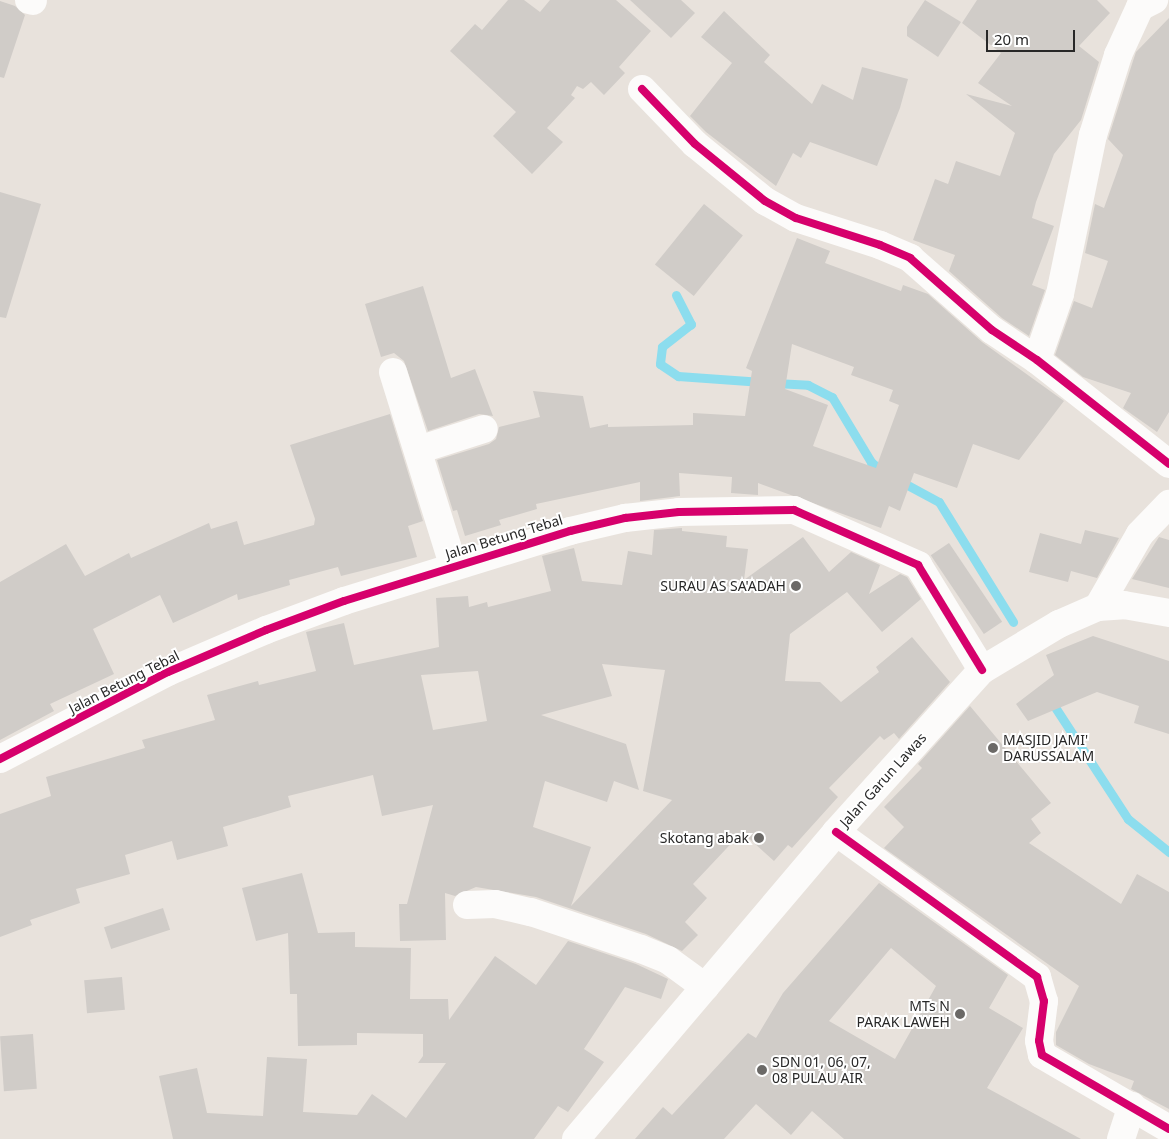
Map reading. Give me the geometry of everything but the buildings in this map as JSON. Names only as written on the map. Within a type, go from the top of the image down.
[{"type":"street","points":[[1037,360],[1060,294],[1093,135],[1118,55],[1140,2]]},
{"type":"street","points":[[642,89],[695,144],[766,201],[796,218],[880,245],[910,258],[986,326],[1037,360],[1169,464]]},
{"type":"street","points":[[393,372],[454,565]]},
{"type":"street","points":[[418,450],[484,428]]},
{"type":"street","points":[[1098,607],[1140,534],[1169,504]]},
{"type":"street","name":"Jalan Betung Tebal","points":[[1,756],[168,672],[266,630],[454,565],[625,518],[679,512],[794,510],[918,565],[982,670]]},
{"type":"street","name":"Jalan Garun Lawas","points":[[576,1139],[836,832],[982,670],[1059,624],[1098,607],[1124,605],[1169,613]]},
{"type":"street","points":[[836,832],[1031,971],[1044,990],[1039,1042],[1042,1055],[1169,1129]]},
{"type":"street","points":[[467,905],[495,904],[522,910],[641,949],[673,964],[705,986]]},
{"type":"street","points":[[1121,1139],[1132,1106]]},
{"type":"waterway","points":[[676,295],[691,324],[662,347],[660,364],[678,376],[762,382]]},
{"type":"waterway","points":[[775,383],[808,385],[832,397],[871,462],[886,474]]},
{"type":"waterway","points":[[900,481],[939,502],[1013,622]]},
{"type":"waterway","points":[[1051,701],[1128,819],[1169,852]]},
{"type":"cycle path","points":[[642,89],[695,144],[765,201],[796,218],[880,245],[910,258],[992,330],[1037,360],[1169,464]]},
{"type":"cycle path","points":[[0,759],[168,672],[266,630],[344,601],[570,531],[625,518],[679,512],[794,510],[918,565],[982,670]]},
{"type":"cycle path","points":[[836,832],[1037,977],[1044,1001],[1039,1041],[1042,1055],[1169,1129]]},
{"type":"place","name":"SURAU AS SA'ADAH","points":[[796,586]]},
{"type":"place","name":"MASJID JAMI' DARUSSALAM","points":[[993,748]]},
{"type":"place","name":"Skotang abak","points":[[759,838]]},
{"type":"place","name":"MTs N PARAK LAWEH","points":[[960,1014]]},
{"type":"place","name":"SDN 01, 06, 07, 08 PULAU AIR","points":[[762,1070]]}]
